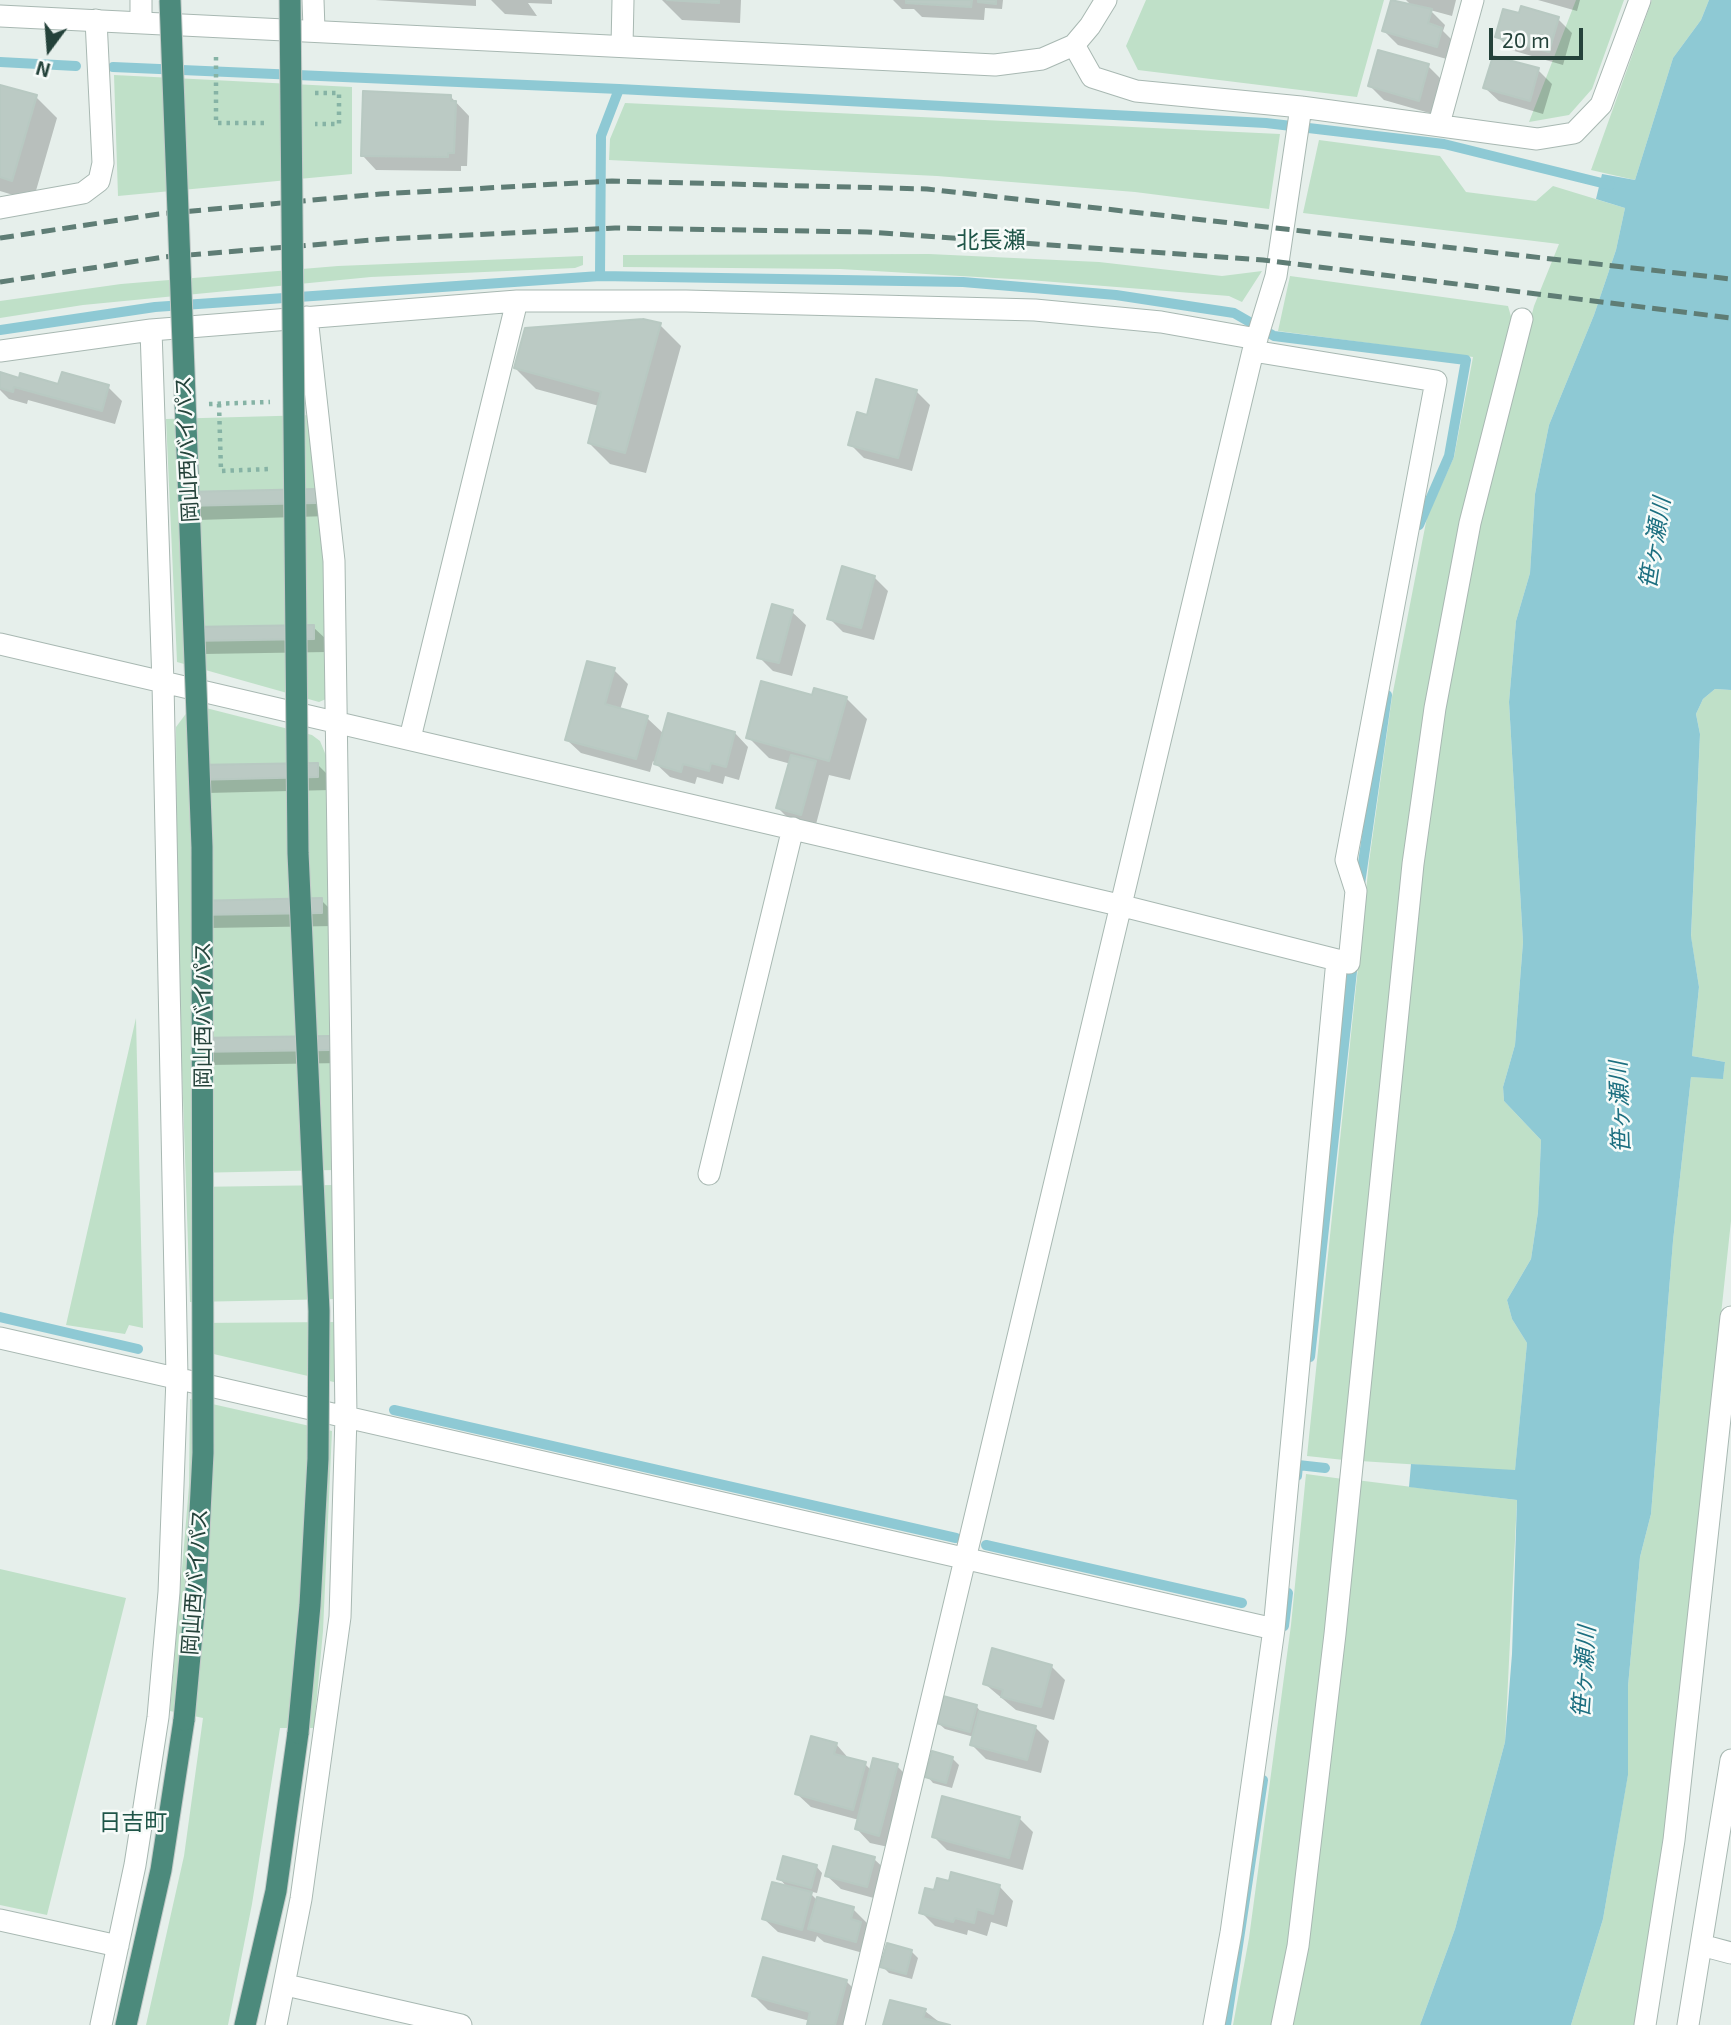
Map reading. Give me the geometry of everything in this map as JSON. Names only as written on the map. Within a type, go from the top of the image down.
[{"type":"highway","name":"岡山西バイパス","points":[[126,2025],[161,1870],[184,1720],[196,1591],[202,1453],[202,847],[170,0]]},
{"type":"highway","points":[[245,2025],[276,1891],[298,1733],[310,1605],[318,1459],[319,1311],[298,853],[290,0]]},
{"type":"street","points":[[141,0],[141,22]]},
{"type":"street","points":[[313,0],[314,29]]},
{"type":"street","points":[[622,46],[623,0]]},
{"type":"street","points":[[0,16],[314,29],[995,65],[1042,59],[1073,45],[1090,26],[1106,0]]},
{"type":"street","points":[[1439,124],[1473,0]]},
{"type":"street","points":[[1073,45],[1092,77],[1136,91],[1299,119],[1439,124],[1537,139],[1574,133],[1601,105],[1640,0]]},
{"type":"street","points":[[0,208],[83,193],[99,181],[103,163],[96,20]]},
{"type":"street","points":[[854,2025],[968,1559],[1258,336],[1276,275],[1299,119]]},
{"type":"street","points":[[410,738],[517,301]]},
{"type":"street","points":[[0,351],[151,330],[517,301],[686,301],[1035,310],[1161,322],[1258,336],[1436,381],[1346,860],[1356,891],[1349,963],[1124,906],[0,644]]},
{"type":"street","points":[[276,2025],[286,1985],[340,1617],[346,1416],[334,561],[307,317]]},
{"type":"street","points":[[1282,2025],[1298,1946],[1334,1648],[1413,864],[1431,734],[1470,523],[1522,319]]},
{"type":"street","points":[[101,2025],[135,1865],[158,1717],[169,1592],[177,1377],[163,683],[151,330]]},
{"type":"street","points":[[709,1174],[793,828]]},
{"type":"street","points":[[1214,2025],[1231,1933],[1274,1629],[1337,960]]},
{"type":"street","points":[[1645,2025],[1674,1840],[1731,1317]]},
{"type":"street","points":[[0,1338],[1274,1629]]},
{"type":"street","points":[[1688,2025],[1731,1760]]},
{"type":"street","points":[[0,1920],[118,1946]]},
{"type":"street","points":[[1701,1945],[1731,1954]]},
{"type":"street","points":[[286,1985],[461,2025]]},
{"type":"path","points":[[216,57],[216,122],[270,123]]},
{"type":"path","points":[[321,93],[339,93],[339,117]]},
{"type":"path","points":[[205,404],[281,401]]},
{"type":"path","points":[[219,404],[221,471],[272,469]]},
{"type":"green space","points":[[1146,0],[1384,0],[1357,97],[1138,70],[1126,46]]},
{"type":"green space","points":[[1576,0],[1624,0],[1592,89],[1569,115],[1529,122]]},
{"type":"green space","points":[[1652,0],[1709,0],[1701,20],[1673,58],[1635,180],[1591,170]]},
{"type":"green space","points":[[114,75],[352,87],[352,174],[118,196]]},
{"type":"green space","points":[[625,103],[1280,134],[1269,209],[1135,192],[937,176],[609,160],[610,139]]},
{"type":"green space","points":[[1319,140],[1440,156],[1466,192],[1536,201],[1553,186],[1625,208],[1616,250],[1594,315],[1549,425],[1535,494],[1530,573],[1516,621],[1509,702],[1523,942],[1515,1045],[1503,1087],[1504,1101],[1541,1140],[1538,1212],[1531,1259],[1507,1300],[1512,1319],[1527,1343],[1515,1471],[1360,1461],[1420,865],[1442,707],[1478,523],[1534,306],[1559,244],[1303,213]]},
{"type":"green space","points":[[929,254],[1099,262],[1222,276],[1262,271],[1242,302],[1229,296],[1029,280],[840,269],[623,267],[623,255]]},
{"type":"green space","points":[[583,256],[583,265],[575,268],[371,277],[83,305],[0,318],[0,301],[121,284],[338,266]]},
{"type":"green space","points":[[1290,276],[1508,306],[1514,327],[1463,522],[1344,1460],[1307,1456],[1369,862],[1392,697],[1427,517],[1454,457],[1473,357],[1278,331]]},
{"type":"green space","points":[[313,415],[323,547],[328,692],[326,699],[319,702],[177,662],[166,419]],"holes":[[[315,489],[316,503],[183,506],[182,492]],[[314,625],[314,639],[189,641],[188,627]]]},
{"type":"green space","points":[[1715,689],[1731,690],[1731,1221],[1665,1839],[1637,2025],[1571,2025],[1603,1919],[1628,1774],[1628,1686],[1640,1557],[1651,1514],[1673,1241],[1691,1077],[1723,1078],[1725,1062],[1692,1056],[1699,987],[1691,937],[1700,734],[1696,714],[1703,699]]},
{"type":"green space","points":[[206,708],[312,735],[320,741],[327,758],[338,1299],[190,1302],[177,924],[176,727],[188,711]],"holes":[[[317,763],[318,777],[192,780],[192,765]],[[321,899],[322,913],[193,915],[193,901]],[[330,1036],[330,1050],[194,1052],[193,1038]],[[334,1170],[335,1185],[191,1187],[191,1173]]]},
{"type":"green space","points":[[136,1018],[143,1328],[129,1325],[125,1334],[66,1325]]},
{"type":"green space","points":[[338,1322],[338,1383],[192,1349],[193,1323]]},
{"type":"green space","points":[[190,1399],[332,1431],[323,1631],[314,1728],[280,1728],[252,1904],[228,2025],[146,2025],[184,1856],[203,1718],[170,1711],[189,1486]]},
{"type":"green space","points":[[1306,1474],[1343,1479],[1291,1946],[1274,2025],[1233,2025],[1249,1938],[1291,1625]]},
{"type":"green space","points":[[1356,1480],[1517,1500],[1505,1742],[1455,1929],[1420,2025],[1289,2025]]},
{"type":"green space","points":[[0,1569],[126,1598],[47,1915],[0,1905]]},
{"type":"water","name":"笹ヶ瀬川","points":[[1709,0],[1731,0],[1731,690],[1715,689],[1703,699],[1696,714],[1700,734],[1691,936],[1699,987],[1692,1056],[1725,1062],[1723,1079],[1691,1077],[1673,1241],[1651,1514],[1640,1557],[1628,1686],[1628,1775],[1603,1919],[1571,2025],[1420,2025],[1455,1929],[1505,1742],[1512,1654],[1517,1500],[1409,1487],[1411,1464],[1515,1470],[1527,1343],[1512,1319],[1507,1300],[1531,1259],[1538,1212],[1541,1140],[1504,1101],[1503,1087],[1515,1045],[1523,942],[1509,702],[1516,621],[1530,573],[1535,494],[1549,425],[1594,315],[1616,250],[1625,208],[1596,199],[1602,174],[1635,180],[1673,58],[1701,20]]},
{"type":"building","points":[[667,0],[719,0],[719,3]]},
{"type":"building","points":[[906,0],[972,0],[971,7],[906,3]]},
{"type":"building","points":[[996,0],[996,4],[978,2]]},
{"type":"building","points":[[1391,0],[1432,9],[1428,23],[1442,28],[1437,47],[1382,31]]},
{"type":"building","points":[[1521,6],[1559,17],[1549,52],[1495,37],[1503,9],[1519,13]]},
{"type":"building","points":[[1378,50],[1429,64],[1419,101],[1368,86]]},
{"type":"building","points":[[1493,56],[1539,68],[1530,101],[1483,88]]},
{"type":"building","points":[[0,85],[37,95],[12,181],[0,177]]},
{"type":"building","points":[[363,91],[451,95],[451,101],[456,101],[454,153],[448,153],[448,157],[361,156]]},
{"type":"building","points":[[643,319],[661,323],[625,453],[588,443],[601,392],[514,368],[525,328]]},
{"type":"building","points":[[0,372],[19,378],[20,373],[58,384],[62,372],[109,385],[102,411],[14,387],[13,392],[0,388]]},
{"type":"building","points":[[876,379],[917,390],[898,458],[848,445],[857,412],[867,415]]},
{"type":"building","points":[[316,489],[316,503],[182,506],[182,492]]},
{"type":"building","points":[[842,566],[875,576],[861,628],[827,619]]},
{"type":"building","points":[[772,604],[793,610],[779,663],[757,658]]},
{"type":"building","points":[[314,625],[314,639],[188,641],[188,627]]},
{"type":"building","points":[[587,661],[615,668],[605,704],[648,716],[636,759],[565,740]]},
{"type":"building","points":[[761,681],[812,695],[814,688],[847,697],[829,761],[746,738]]},
{"type":"building","points":[[668,713],[735,732],[726,767],[711,763],[709,771],[683,764],[681,772],[654,764]]},
{"type":"building","points":[[791,755],[816,761],[801,815],[776,808]]},
{"type":"building","points":[[318,763],[318,777],[192,780],[191,765]]},
{"type":"building","points":[[322,898],[322,913],[193,915],[193,901]]},
{"type":"building","points":[[330,1036],[330,1050],[193,1052],[193,1038]]},
{"type":"building","points":[[992,1648],[1052,1665],[1041,1707],[1001,1697],[1003,1690],[983,1684]]},
{"type":"building","points":[[943,1696],[977,1705],[970,1732],[936,1723]]},
{"type":"building","points":[[979,1711],[1036,1726],[1027,1760],[970,1745]]},
{"type":"building","points":[[811,1736],[837,1743],[834,1754],[866,1762],[853,1810],[795,1794]]},
{"type":"building","points":[[932,1751],[953,1757],[946,1783],[925,1777]]},
{"type":"building","points":[[873,1758],[898,1764],[879,1836],[855,1829]]},
{"type":"building","points":[[942,1796],[1020,1817],[1009,1858],[932,1837]]},
{"type":"building","points":[[833,1846],[875,1857],[867,1887],[825,1876]]},
{"type":"building","points":[[783,1856],[817,1865],[811,1888],[777,1879]]},
{"type":"building","points":[[951,1872],[1000,1885],[993,1914],[977,1909],[974,1923],[955,1918],[953,1922],[919,1913],[925,1888],[934,1890],[937,1878],[949,1881]]},
{"type":"building","points":[[772,1882],[812,1892],[802,1930],[762,1919]]},
{"type":"building","points":[[817,1897],[854,1907],[851,1919],[861,1922],[856,1942],[808,1929]]},
{"type":"building","points":[[887,1943],[912,1950],[906,1974],[880,1967]]},
{"type":"building","points":[[763,1957],[847,1980],[835,2025],[807,2025],[810,2012],[752,1996]]},
{"type":"building","points":[[890,2000],[926,2009],[923,2018],[950,2025],[883,2025]]},
{"type":"waterway","points":[[0,62],[76,66]]},
{"type":"waterway","points":[[113,67],[619,89],[1266,123],[1444,144],[1610,185]]},
{"type":"waterway","points":[[600,276],[601,136],[619,89]]},
{"type":"waterway","points":[[0,330],[155,307],[600,276],[963,282],[1116,295],[1234,313],[1274,336],[1466,360],[1449,456],[1419,525]]},
{"type":"waterway","points":[[1360,884],[1387,695]]},
{"type":"waterway","points":[[1310,1357],[1353,962]]},
{"type":"waterway","points":[[0,1317],[138,1349]]},
{"type":"waterway","points":[[394,1410],[956,1538]]},
{"type":"waterway","points":[[1297,1476],[1298,1465],[1325,1468]]},
{"type":"waterway","points":[[986,1545],[1242,1603]]},
{"type":"waterway","points":[[1284,1626],[1288,1593]]},
{"type":"waterway","points":[[1226,2025],[1263,1780]]},
{"type":"railway","points":[[0,238],[159,214],[380,194],[612,181],[927,189],[1731,279]]},
{"type":"railway","points":[[0,282],[164,257],[385,239],[615,228],[867,232],[1263,260],[1731,318]]},
{"type":"district","name":"北長瀬","points":[[991,240]]},
{"type":"district","name":"日吉町","points":[[133,1822]]}]
